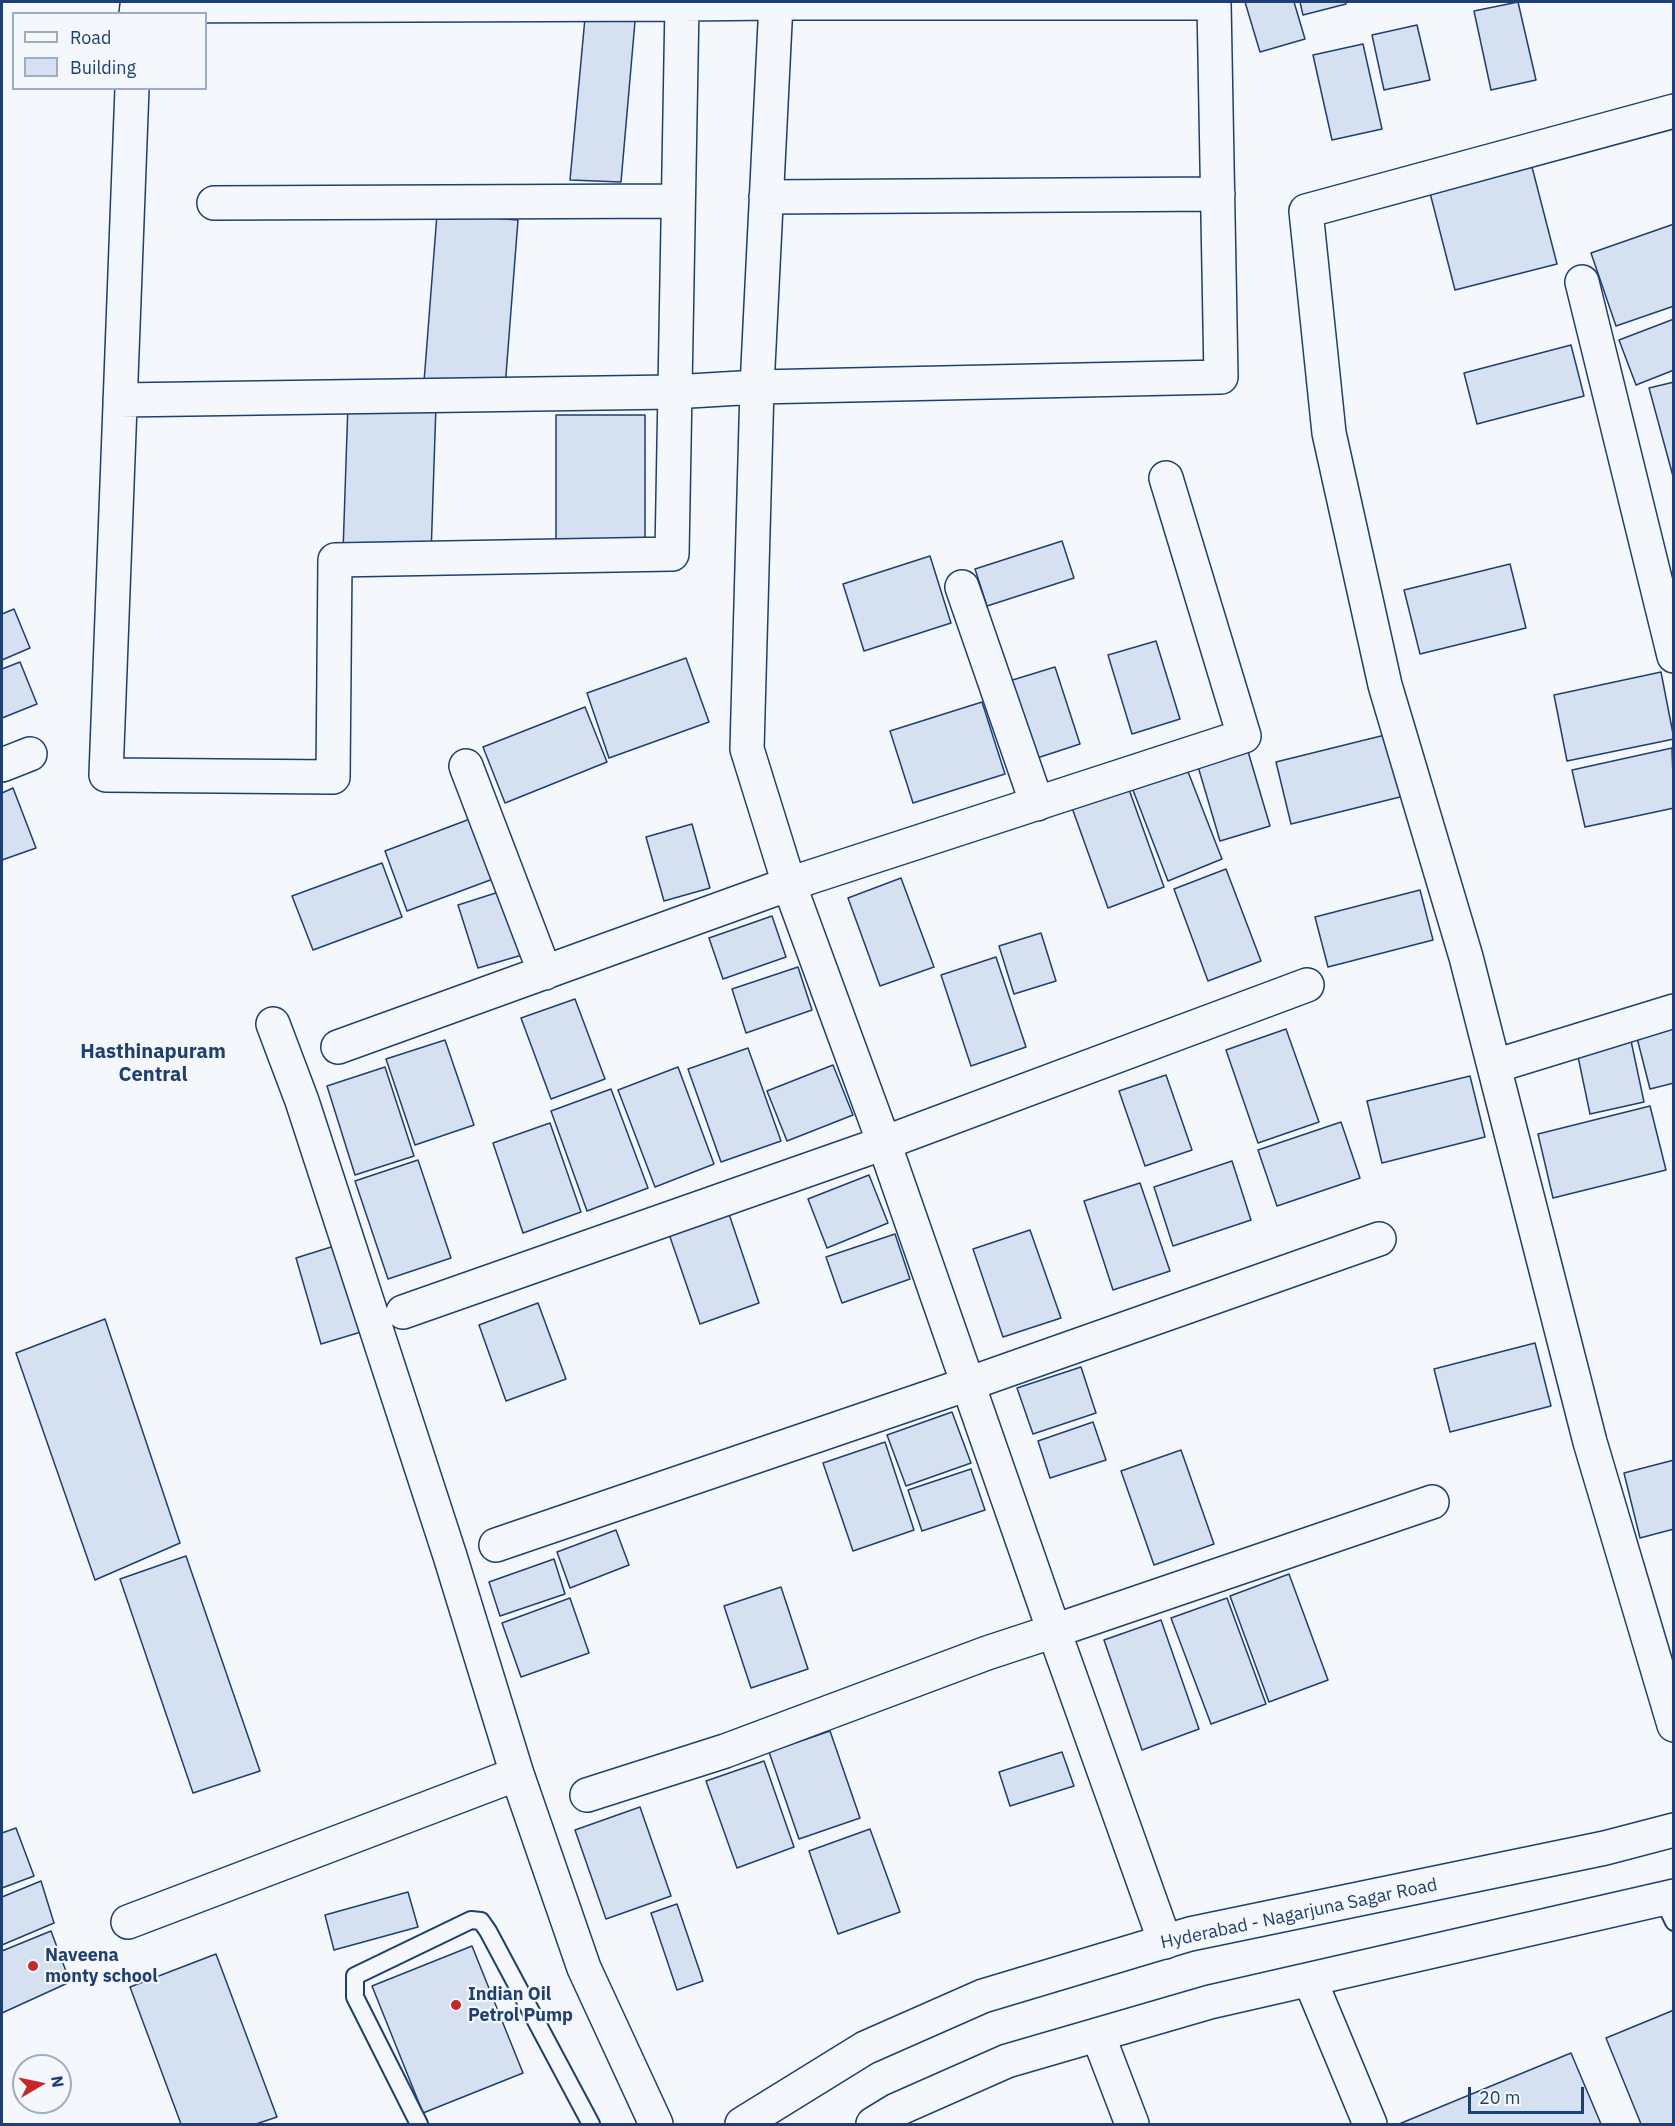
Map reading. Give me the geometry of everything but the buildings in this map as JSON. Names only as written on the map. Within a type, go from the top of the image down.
[{"type":"street","points":[[776,3],[757,387],[747,749],[789,884],[884,1143],[1165,1942]]},
{"type":"street","points":[[120,400],[673,392],[757,387],[1221,377],[1214,3],[136,6],[136,12]]},
{"type":"street","points":[[132,90],[106,775],[333,777],[335,560],[672,554],[673,392],[682,4]]},
{"type":"street","points":[[1674,111],[1306,211],[1329,433],[1385,685],[1466,957],[1590,1442],[1674,1725]]},
{"type":"street","points":[[766,197],[1218,194]]},
{"type":"street","points":[[214,203],[678,201]]},
{"type":"street","points":[[1582,282],[1674,656]]},
{"type":"street","points":[[338,1047],[789,884],[1244,736],[1166,478]]},
{"type":"street","points":[[962,587],[1037,804]]},
{"type":"street","points":[[466,766],[546,973]]},
{"type":"street","points":[[404,1312],[884,1143],[1307,985]]},
{"type":"street","points":[[1495,1066],[1674,1011]]},
{"type":"street","points":[[273,1024],[302,1101],[450,1556],[517,1774],[584,1968],[656,2124]]},
{"type":"street","points":[[496,1545],[968,1384],[1379,1239]]},
{"type":"street","points":[[587,1795],[725,1751],[987,1653],[1432,1502]]},
{"type":"street","points":[[128,1922],[517,1774]]},
{"type":"street","name":"Hyderabad - Nagarjuna Sagar Road","points":[[742,2124],[865,2048],[982,1996],[1190,1934],[1605,1848],[1674,1830]]},
{"type":"street","points":[[873,2124],[896,2110],[1007,2061],[1210,2002],[1670,1906]]},
{"type":"street","points":[[1310,1980],[1370,2124]]},
{"type":"street","points":[[1098,2035],[1131,2124]]},
{"type":"lane","points":[[419,2124],[355,1997],[355,1976],[471,1920],[481,1921],[488,1930],[591,2124]]},
{"type":"place","name":"Naveena monty school","points":[[33,1966]]},
{"type":"place","name":"Indian Oil Petrol Pump","points":[[456,2005]]},
{"type":"district","name":"Hasthinapuram Central","points":[[153,1064]]}]
